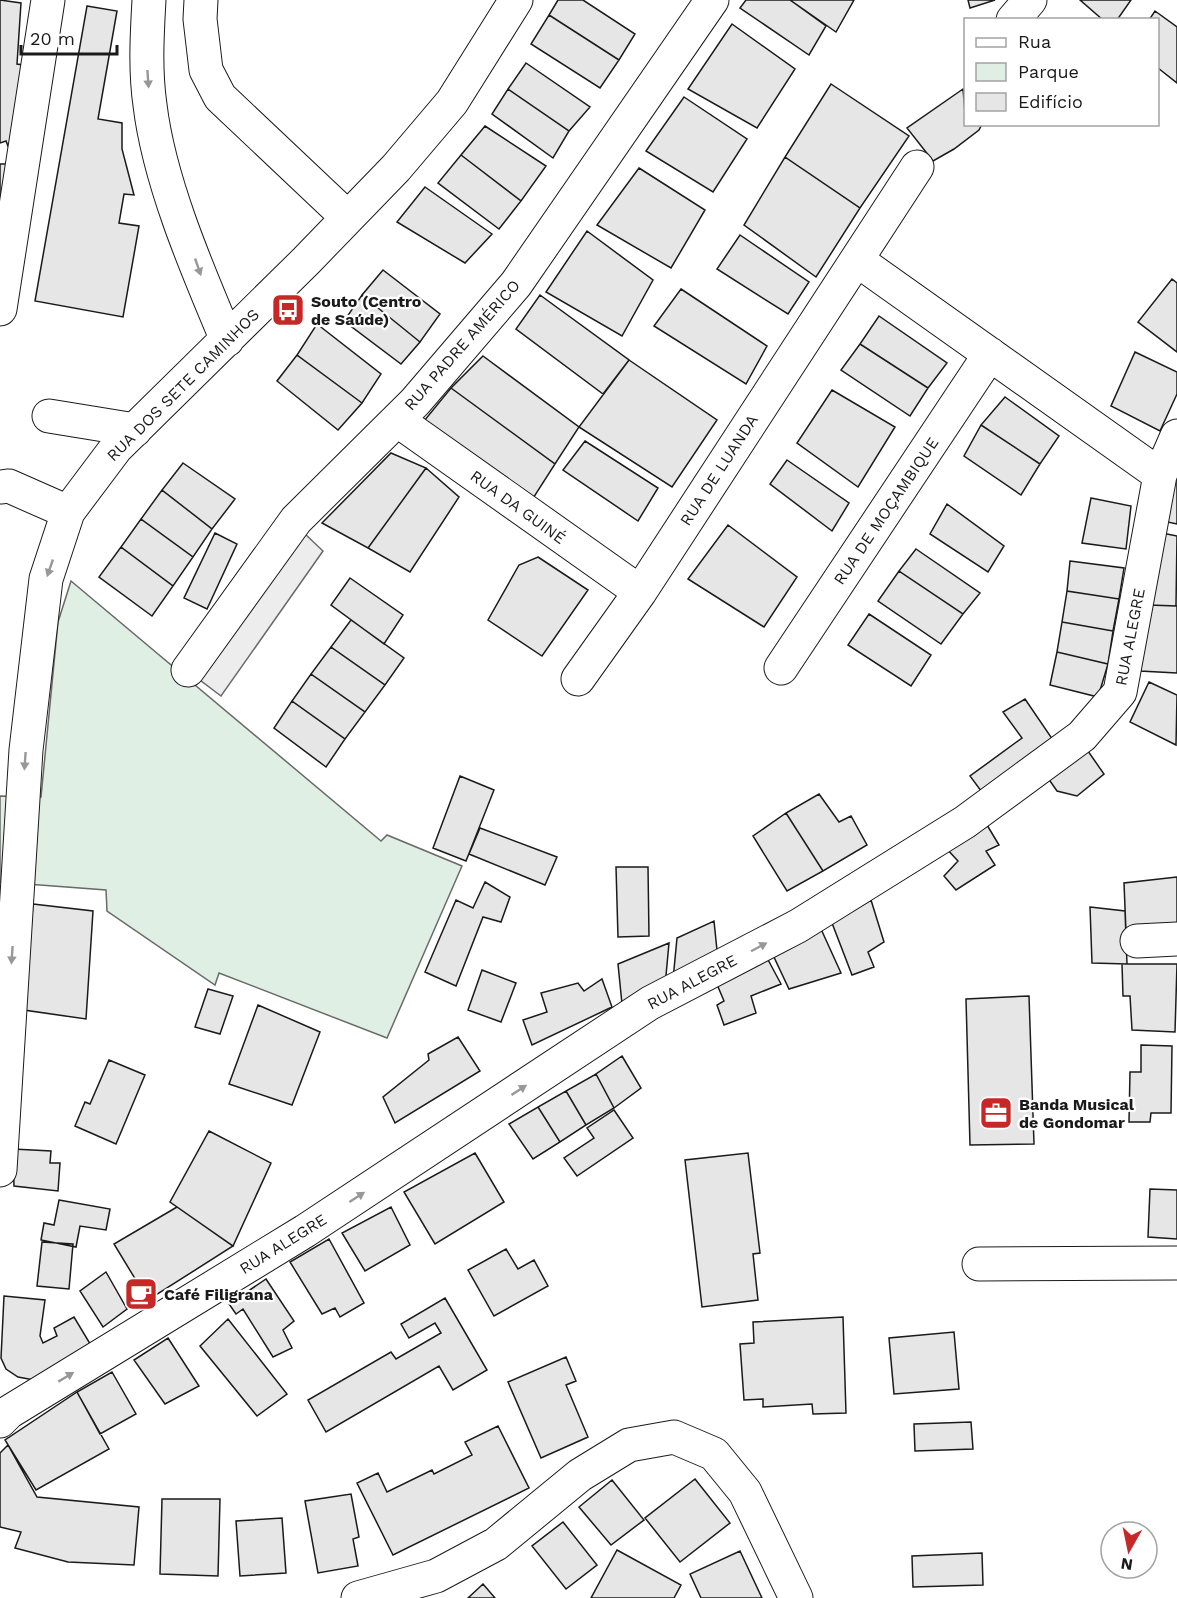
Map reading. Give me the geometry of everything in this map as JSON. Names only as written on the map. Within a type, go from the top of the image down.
[{"type":"street","points":[[0,309],[48,0]]},
{"type":"street","points":[[149,0],[146,57],[150,106],[163,167],[203,282],[227,340]]},
{"type":"street","points":[[201,0],[200,19],[206,70],[220,97],[347,217]]},
{"type":"street","name":"RUA DOS SETE CAMINHOS","points":[[0,1170],[26,750],[46,579],[68,512],[116,448],[227,340],[396,168],[452,102],[516,0]]},
{"type":"street","name":"RUA PADRE AMÉRICO","points":[[188,670],[296,520],[397,420],[516,284],[712,0]]},
{"type":"street","points":[[1015,18],[1030,0]]},
{"type":"street","name":"RUA DE LUANDA","points":[[578,679],[640,592],[918,167]]},
{"type":"street","points":[[857,260],[1160,475]]},
{"type":"street","name":"RUA DE MOÇAMBIQUE","points":[[781,668],[990,354]]},
{"type":"street","points":[[49,416],[135,430]]},
{"type":"street","name":"RUA DA GUINÉ","points":[[397,420],[640,592]]},
{"type":"street","name":"RUA ALEGRE","points":[[0,1421],[15,1393],[305,1231],[650,1003],[798,926],[965,822],[1082,736],[1120,692],[1160,475],[1177,436]]},
{"type":"street","points":[[0,487],[9,486],[68,512]]},
{"type":"street","points":[[1137,941],[1177,939]]},
{"type":"street","points":[[979,1264],[1177,1263]]},
{"type":"street","points":[[358,1598],[436,1576],[496,1544],[580,1474],[629,1445],[674,1437],[714,1454],[746,1492],[796,1598]]},
{"type":"green space","points":[[71,581],[381,841],[387,835],[462,866],[387,1038],[219,973],[215,985],[107,911],[106,890],[0,882],[0,796],[41,797],[58,622]]},
{"type":"shaded area","points":[[304,533],[323,551],[221,696],[196,677]]},
{"type":"building","points":[[0,0],[21,3],[17,64],[23,65],[17,143],[8,146],[6,141],[0,143]]},
{"type":"building","points":[[558,0],[583,0],[635,34],[619,60],[549,15]]},
{"type":"building","points":[[746,0],[790,0],[826,26],[809,55],[740,8]]},
{"type":"building","points":[[790,0],[854,0],[836,32]]},
{"type":"building","points":[[968,0],[995,0],[970,8]]},
{"type":"building","points":[[1080,0],[1131,0],[1118,18],[1101,18]]},
{"type":"building","points":[[87,6],[117,11],[98,119],[122,123],[122,149],[134,195],[124,194],[119,223],[139,226],[123,317],[35,301]]},
{"type":"building","points":[[1155,11],[1177,27],[1177,83],[1159,69],[1159,18],[1150,18]]},
{"type":"building","points":[[549,15],[619,60],[600,88],[531,44]]},
{"type":"building","points":[[732,24],[795,69],[757,128],[688,89]]},
{"type":"building","points":[[526,63],[590,107],[569,131],[508,89]]},
{"type":"building","points":[[831,84],[909,136],[860,208],[785,157]]},
{"type":"building","points":[[508,89],[569,131],[553,158],[492,114]]},
{"type":"building","points":[[963,89],[964,126],[981,126],[954,149],[933,161],[907,128]]},
{"type":"building","points":[[684,97],[747,139],[713,192],[646,151]]},
{"type":"building","points":[[485,126],[546,166],[521,201],[461,155]]},
{"type":"building","points":[[461,155],[521,201],[499,229],[438,183]]},
{"type":"building","points":[[785,157],[860,208],[816,277],[744,225]]},
{"type":"building","points":[[0,164],[10,164],[0,219]]},
{"type":"building","points":[[639,168],[705,210],[671,268],[597,225]]},
{"type":"building","points":[[425,187],[492,234],[465,263],[397,222]]},
{"type":"building","points":[[587,231],[653,280],[622,336],[546,292]]},
{"type":"building","points":[[740,235],[809,282],[788,314],[717,269]]},
{"type":"building","points":[[383,270],[440,314],[420,342],[362,295]]},
{"type":"building","points":[[1172,279],[1177,283],[1177,352],[1138,322]]},
{"type":"building","points":[[681,289],[767,346],[746,384],[654,326]]},
{"type":"building","points":[[362,295],[420,342],[401,364],[344,321]]},
{"type":"building","points":[[540,295],[629,360],[603,394],[516,329]]},
{"type":"building","points":[[879,316],[947,363],[928,388],[860,344]]},
{"type":"building","points":[[317,324],[381,374],[362,403],[297,355]]},
{"type":"building","points":[[860,344],[928,388],[910,416],[841,370]]},
{"type":"building","points":[[1135,352],[1177,372],[1177,394],[1160,431],[1111,406]]},
{"type":"building","points":[[297,355],[362,403],[338,430],[277,381]]},
{"type":"building","points":[[483,356],[579,427],[555,464],[451,388]]},
{"type":"building","points":[[629,360],[717,420],[672,487],[579,427]]},
{"type":"building","points":[[451,388],[555,464],[532,500],[424,421]]},
{"type":"building","points":[[832,390],[895,427],[858,487],[797,443]]},
{"type":"building","points":[[1005,397],[1059,436],[1040,464],[981,425]]},
{"type":"building","points":[[981,425],[1040,464],[1021,495],[964,456]]},
{"type":"building","points":[[585,441],[658,488],[638,521],[563,470]]},
{"type":"building","points":[[391,453],[426,468],[368,548],[322,523]]},
{"type":"building","points":[[787,460],[849,503],[832,531],[770,484]]},
{"type":"building","points":[[183,463],[235,499],[212,529],[162,490]]},
{"type":"building","points":[[426,468],[459,497],[410,572],[368,548]]},
{"type":"building","points":[[1177,472],[1177,524],[1163,521]]},
{"type":"building","points":[[162,490],[212,529],[193,557],[141,519]]},
{"type":"building","points":[[1091,498],[1131,506],[1126,549],[1082,543]]},
{"type":"building","points":[[947,504],[1004,546],[988,572],[930,534]]},
{"type":"building","points":[[141,519],[193,557],[173,586],[121,547]]},
{"type":"building","points":[[728,525],[797,577],[764,627],[688,579]]},
{"type":"building","points":[[215,533],[237,544],[207,609],[184,598]]},
{"type":"building","points":[[1162,533],[1177,536],[1176,606],[1149,605]]},
{"type":"building","points":[[121,547],[173,586],[152,616],[99,577]]},
{"type":"building","points":[[916,549],[980,593],[963,614],[899,571]]},
{"type":"building","points":[[538,557],[588,590],[542,656],[488,620],[519,565]]},
{"type":"building","points":[[1070,561],[1124,568],[1119,599],[1067,591]]},
{"type":"building","points":[[899,571],[963,614],[941,644],[878,601]]},
{"type":"building","points":[[350,578],[403,615],[384,644],[331,605]]},
{"type":"building","points":[[1067,591],[1119,599],[1113,631],[1062,622]]},
{"type":"building","points":[[1149,605],[1177,606],[1177,673],[1140,671]]},
{"type":"building","points":[[869,614],[931,655],[911,686],[848,645]]},
{"type":"building","points":[[351,620],[404,658],[385,685],[331,647]]},
{"type":"building","points":[[1062,622],[1113,631],[1108,664],[1057,652]]},
{"type":"building","points":[[331,647],[385,685],[365,712],[311,674]]},
{"type":"building","points":[[1057,652],[1108,664],[1098,697],[1050,685]]},
{"type":"building","points":[[311,674],[365,712],[345,739],[292,701]]},
{"type":"building","points":[[1149,682],[1177,695],[1176,745],[1130,722]]},
{"type":"building","points":[[1025,699],[1053,740],[984,795],[970,776],[1022,738],[1003,712]]},
{"type":"building","points":[[292,701],[345,739],[326,767],[274,728]]},
{"type":"building","points":[[1083,744],[1104,774],[1077,796],[1057,791],[1043,771]]},
{"type":"building","points":[[460,776],[494,790],[466,861],[433,848]]},
{"type":"building","points":[[819,794],[839,822],[851,816],[867,845],[823,871],[786,813]]},
{"type":"building","points":[[786,813],[823,871],[787,891],[753,836]]},
{"type":"building","points":[[984,820],[999,845],[986,851],[995,865],[956,890],[944,876],[958,861],[946,848]]},
{"type":"building","points":[[480,828],[557,857],[545,885],[469,854]]},
{"type":"building","points":[[616,867],[648,867],[649,936],[618,937]]},
{"type":"building","points":[[1177,877],[1177,923],[1126,932],[1124,883]]},
{"type":"building","points":[[485,882],[510,897],[501,922],[483,917],[456,986],[425,972],[456,900],[473,908]]},
{"type":"building","points":[[871,900],[884,942],[868,952],[874,967],[852,975],[832,923]]},
{"type":"building","points":[[33,904],[93,911],[86,1019],[24,1010]]},
{"type":"building","points":[[1090,907],[1125,911],[1127,964],[1092,963]]},
{"type":"building","points":[[714,921],[718,960],[673,980],[677,938]]},
{"type":"building","points":[[821,929],[841,973],[789,989],[773,955]]},
{"type":"building","points":[[669,943],[665,986],[622,1004],[618,964]]},
{"type":"building","points":[[766,956],[781,984],[751,996],[756,1013],[724,1025],[717,1005],[724,1001],[716,982]]},
{"type":"building","points":[[1122,964],[1177,964],[1175,1032],[1132,1030],[1130,996],[1123,996]]},
{"type":"building","points":[[482,970],[516,983],[501,1022],[468,1010]]},
{"type":"building","points":[[602,979],[612,1007],[532,1045],[523,1020],[547,1012],[541,993],[578,983],[584,991]]},
{"type":"building","points":[[208,989],[233,996],[220,1034],[195,1027]]},
{"type":"building","points":[[1029,996],[1034,1144],[970,1145],[966,999]]},
{"type":"building","points":[[258,1005],[320,1032],[292,1105],[229,1084]]},
{"type":"building","points":[[458,1037],[480,1071],[395,1123],[383,1097],[429,1060],[428,1054]]},
{"type":"building","points":[[1141,1045],[1172,1046],[1171,1113],[1151,1113],[1150,1122],[1129,1122],[1130,1072],[1141,1072]]},
{"type":"building","points":[[622,1056],[641,1088],[614,1108],[596,1074]]},
{"type":"building","points":[[109,1060],[145,1075],[116,1144],[75,1126],[85,1102],[90,1104]]},
{"type":"building","points":[[596,1074],[614,1108],[586,1125],[566,1091]]},
{"type":"building","points":[[566,1091],[586,1125],[560,1142],[538,1107]]},
{"type":"building","points":[[538,1107],[560,1142],[533,1159],[509,1124]]},
{"type":"building","points":[[614,1110],[633,1138],[577,1176],[564,1158],[594,1138],[587,1128]]},
{"type":"building","points":[[209,1131],[271,1163],[233,1246],[170,1202]]},
{"type":"building","points":[[13,1149],[51,1151],[50,1163],[60,1163],[58,1191],[14,1186]]},
{"type":"building","points":[[475,1153],[504,1202],[435,1244],[404,1192]]},
{"type":"building","points":[[748,1153],[760,1253],[753,1254],[758,1300],[702,1307],[685,1160]]},
{"type":"building","points":[[1150,1189],[1177,1190],[1177,1239],[1148,1237]]},
{"type":"building","points":[[59,1200],[110,1209],[106,1230],[80,1226],[76,1247],[41,1240],[44,1223],[54,1225]]},
{"type":"building","points":[[177,1207],[233,1246],[148,1300],[114,1244]]},
{"type":"building","points":[[391,1207],[410,1245],[365,1271],[342,1233]]},
{"type":"building","points":[[329,1239],[364,1303],[340,1317],[335,1308],[322,1314],[290,1262]]},
{"type":"building","points":[[42,1242],[73,1244],[69,1289],[37,1286]]},
{"type":"building","points":[[506,1249],[518,1269],[534,1260],[548,1286],[494,1316],[468,1270]]},
{"type":"building","points":[[106,1272],[127,1309],[103,1327],[80,1291]]},
{"type":"building","points":[[266,1279],[294,1321],[283,1330],[292,1348],[273,1357],[243,1309],[236,1314],[229,1304]]},
{"type":"building","points":[[4,1296],[45,1300],[40,1336],[43,1343],[57,1336],[54,1328],[74,1317],[92,1347],[34,1380],[18,1377],[6,1369],[1,1358]]},
{"type":"building","points":[[445,1298],[487,1370],[453,1390],[439,1366],[326,1432],[308,1400],[391,1352],[396,1359],[441,1333],[435,1323],[409,1338],[401,1324]]},
{"type":"building","points":[[843,1317],[846,1413],[813,1414],[812,1404],[763,1407],[763,1399],[744,1400],[740,1344],[754,1343],[753,1322]]},
{"type":"building","points":[[228,1319],[287,1394],[257,1416],[200,1346]]},
{"type":"building","points":[[954,1332],[959,1389],[894,1394],[889,1338]]},
{"type":"building","points":[[168,1338],[199,1386],[165,1404],[134,1360]]},
{"type":"building","points":[[566,1357],[576,1381],[566,1385],[588,1437],[541,1458],[508,1382]]},
{"type":"building","points":[[112,1372],[136,1414],[100,1434],[77,1392]]},
{"type":"building","points":[[77,1392],[109,1449],[36,1490],[5,1440]]},
{"type":"building","points":[[971,1422],[973,1449],[915,1451],[914,1424]]},
{"type":"building","points":[[498,1426],[529,1488],[393,1555],[357,1483],[378,1473],[387,1492],[432,1470],[434,1474],[472,1455],[465,1442]]},
{"type":"building","points":[[8,1445],[37,1497],[139,1507],[134,1565],[68,1562],[15,1548],[21,1532],[0,1527],[0,1453]]},
{"type":"building","points":[[695,1479],[730,1523],[680,1562],[645,1518]]},
{"type":"building","points":[[612,1480],[644,1520],[611,1545],[579,1507]]},
{"type":"building","points":[[351,1494],[359,1537],[353,1539],[358,1566],[318,1573],[305,1501]]},
{"type":"building","points":[[162,1499],[220,1499],[218,1576],[160,1574]]},
{"type":"building","points":[[282,1518],[286,1573],[240,1576],[236,1521]]},
{"type":"building","points":[[563,1522],[597,1565],[566,1589],[532,1546]]},
{"type":"building","points":[[617,1550],[681,1585],[674,1598],[591,1598]]},
{"type":"building","points":[[740,1551],[762,1598],[701,1598],[690,1574]]},
{"type":"building","points":[[982,1553],[983,1585],[913,1587],[912,1556]]},
{"type":"building","points":[[483,1584],[495,1598],[468,1598]]},
{"type":"place","name":"Souto (Centro de Saúde)","points":[[288,310]]},
{"type":"place","name":"Banda Musical de Gondomar","points":[[996,1113]]},
{"type":"place","name":"Café Filigrana","points":[[141,1294]]}]
